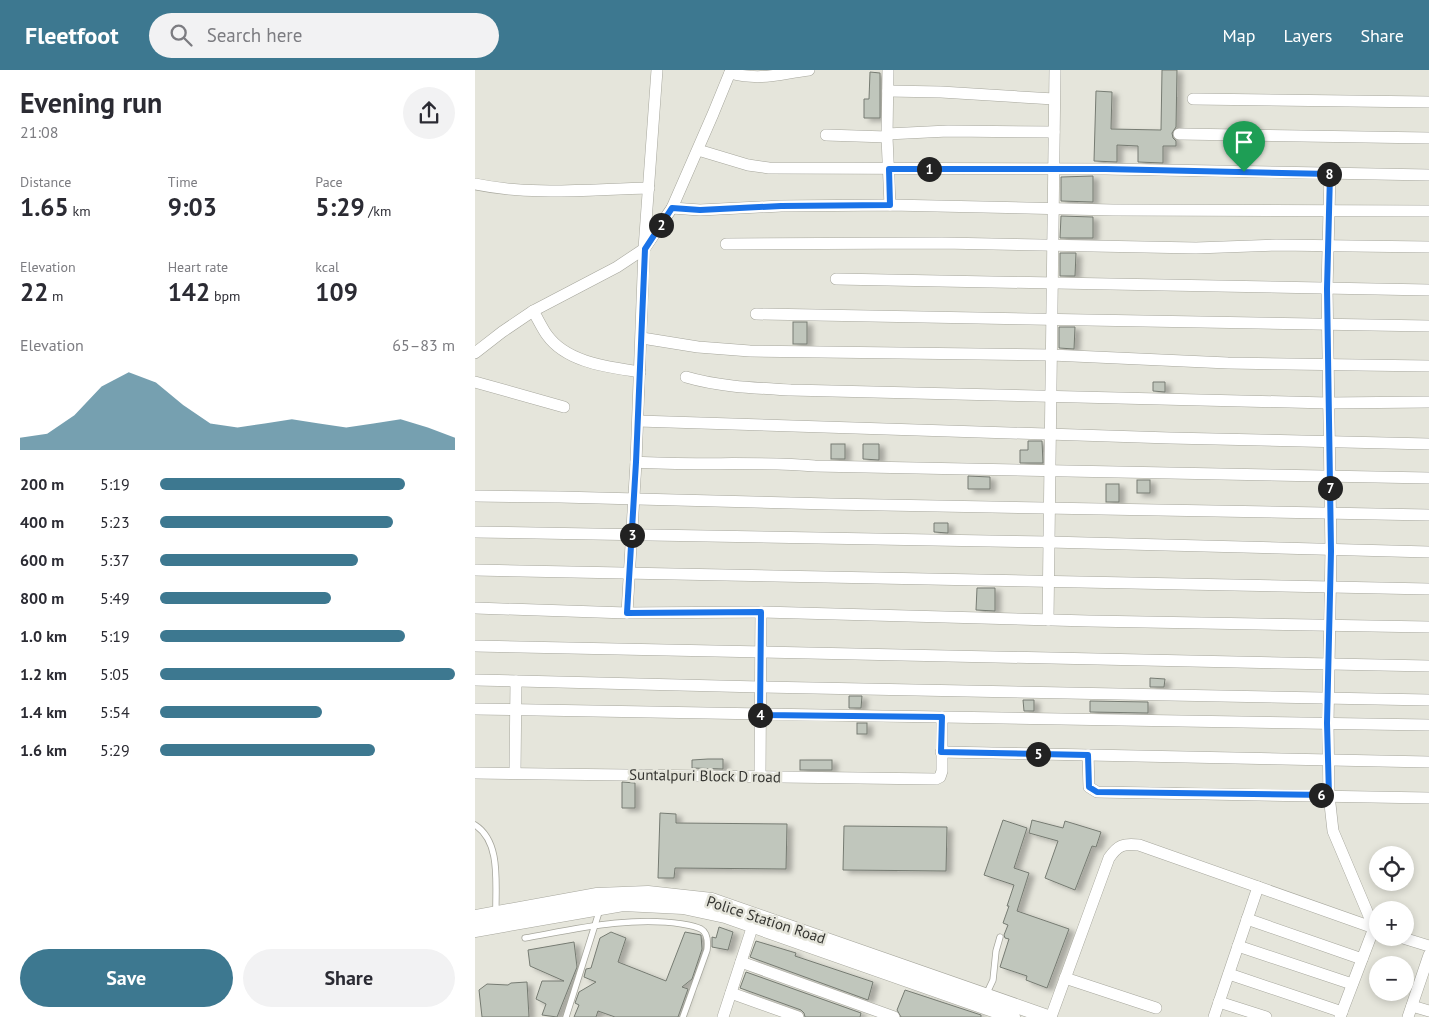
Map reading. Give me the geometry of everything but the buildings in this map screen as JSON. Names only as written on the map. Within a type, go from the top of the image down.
[{"type":"street","points":[[627,613],[636,462],[645,249],[657,70]]},
{"type":"street","points":[[475,352],[533,311],[617,267],[645,249],[672,208],[730,71],[751,78],[760,78],[809,70]]},
{"type":"street","points":[[888,70],[887,135],[890,205]]},
{"type":"street","points":[[1048,620],[1055,70]]},
{"type":"street","points":[[888,91],[941,92],[1055,99]]},
{"type":"street","points":[[1193,99],[1429,102]]},
{"type":"street","points":[[826,135],[887,135],[949,131],[1054,132]]},
{"type":"street","points":[[1179,134],[1429,138]]},
{"type":"street","points":[[698,150],[748,165],[769,168],[1429,174]]},
{"type":"street","points":[[1330,174],[1327,289],[1331,551],[1327,723],[1329,795],[1333,831],[1369,912]]},
{"type":"street","points":[[475,184],[507,189],[532,190],[649,188]]},
{"type":"street","points":[[672,208],[700,210],[781,206],[890,205],[1429,211]]},
{"type":"street","points":[[726,244],[942,243],[1205,248],[1328,245],[1429,247]]},
{"type":"street","points":[[836,279],[1429,290]]},
{"type":"street","points":[[533,311],[547,336],[558,347],[572,356],[601,365],[640,372]]},
{"type":"street","points":[[756,314],[1429,326]]},
{"type":"street","points":[[642,338],[726,350],[1051,355],[1228,363],[1429,366]]},
{"type":"street","points":[[686,377],[713,384],[736,387],[782,389],[1328,403],[1429,402]]},
{"type":"street","points":[[475,382],[564,407]]},
{"type":"street","points":[[638,421],[1429,444]]},
{"type":"street","points":[[636,462],[660,464],[751,463],[815,466],[1429,478]]},
{"type":"street","points":[[475,496],[560,496],[1429,515]]},
{"type":"street","points":[[475,532],[1049,542],[1331,551],[1429,552]]},
{"type":"street","points":[[475,570],[1429,589]]},
{"type":"street","points":[[475,608],[627,613],[761,612],[1048,620],[1429,627]]},
{"type":"street","points":[[760,777],[761,612]]},
{"type":"street","points":[[475,646],[1429,666]]},
{"type":"street","points":[[475,680],[1429,700]]},
{"type":"street","points":[[515,773],[517,681]]},
{"type":"street","points":[[475,709],[1429,725]]},
{"type":"street","points":[[942,717],[941,752],[1429,762]]},
{"type":"street","name":"Suntalpuri Block D road","points":[[475,773],[936,779],[942,771],[941,752]]},
{"type":"street","points":[[1088,755],[1089,787],[1097,792],[1429,798]]},
{"type":"street","points":[[1049,1017],[1109,858],[1119,846],[1129,843],[1369,926]]},
{"type":"street","points":[[1214,1017],[1258,887]]},
{"type":"street","name":"Police Station Road","points":[[475,930],[496,920],[597,895],[649,893],[712,900],[1049,1017]]},
{"type":"street","name":"Police Station Road","points":[[475,917],[496,920],[623,904],[683,907],[725,916],[1013,1017]]},
{"type":"street","points":[[1247,919],[1362,959]]},
{"type":"street","points":[[723,1017],[753,926]]},
{"type":"street","points":[[1414,941],[1429,946]]},
{"type":"street","points":[[1229,974],[1341,1015],[1369,944]]},
{"type":"street","points":[[1238,946],[1353,984]]},
{"type":"street","points":[[1408,1017],[1425,980],[1429,955]]},
{"type":"street","points":[[741,962],[894,1017]]},
{"type":"street","points":[[1065,978],[1156,1008]]},
{"type":"street","points":[[731,993],[798,1017]]},
{"type":"street","points":[[1219,1002],[1265,1017]]},
{"type":"street","points":[[1412,1006],[1429,1012]]},
{"type":"lane","points":[[475,825],[485,833],[495,863],[496,920]]},
{"type":"lane","points":[[566,1017],[600,908]]},
{"type":"lane","points":[[525,938],[595,926],[656,922],[694,926],[705,932],[708,943],[683,1017]]},
{"type":"lane","points":[[986,995],[993,980],[995,952],[1000,937]]},
{"type":"route","points":[[889,169],[1106,169],[1244,172],[1330,174],[1327,289],[1331,551],[1327,723],[1329,795],[1097,792],[1089,787],[1088,755],[941,752],[942,717],[760,715],[761,612],[627,613],[636,462],[645,249],[672,208],[700,210],[781,206],[890,205],[889,169]]}]
